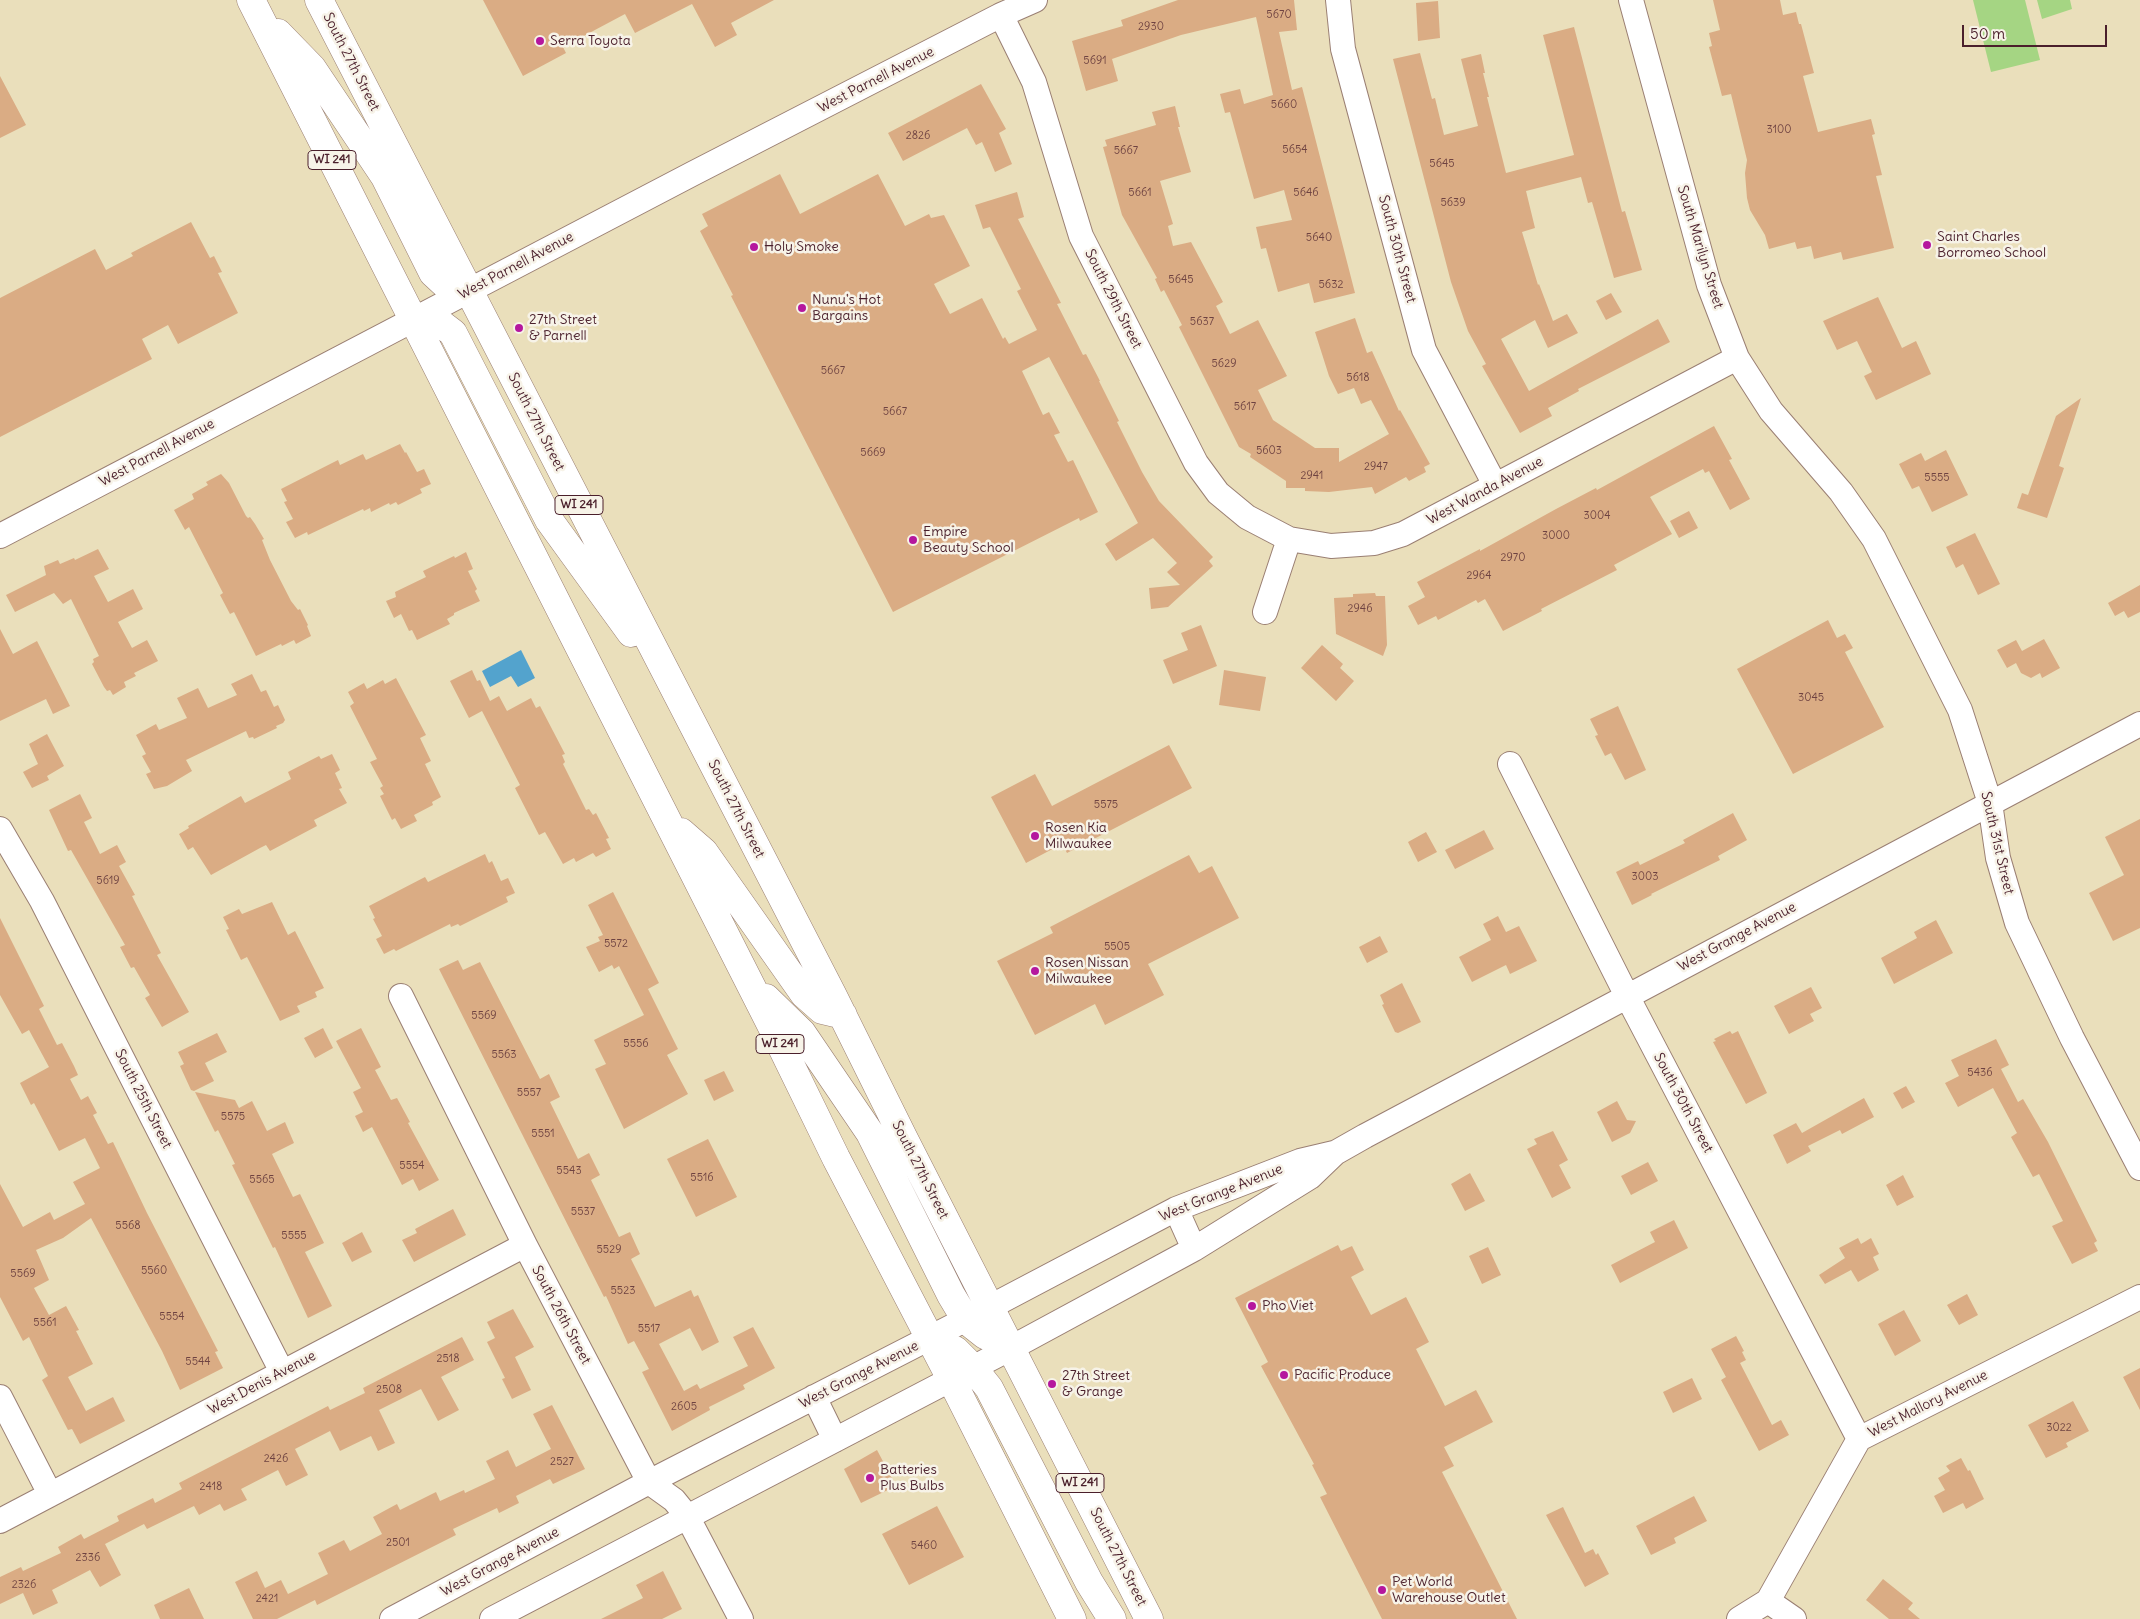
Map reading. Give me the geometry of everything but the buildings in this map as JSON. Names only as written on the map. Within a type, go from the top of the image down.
[{"type":"main road","name":"South 27th Street","points":[[319,0],[843,1016],[1149,1619]]},
{"type":"main road","points":[[255,7],[312,68],[385,176],[433,273],[446,285],[469,291]]},
{"type":"main road","name":"WI 241","points":[[255,7],[749,981],[836,1158],[930,1338],[962,1374],[1072,1619]]},
{"type":"main road","points":[[413,320],[436,320],[453,333],[549,520],[622,622],[672,685]]},
{"type":"main road","points":[[667,819],[704,852],[804,994],[822,1010],[843,1016]]},
{"type":"main road","points":[[749,981],[802,1034],[870,1133],[951,1295],[966,1320],[986,1335],[1011,1348]]},
{"type":"main road","points":[[962,1374],[989,1388],[1089,1582],[1112,1619]]},
{"type":"street","name":"West Parnell Avenue","points":[[0,536],[1001,15],[1035,0]]},
{"type":"street","name":"South 30th Street","points":[[1338,0],[1343,49],[1424,350],[1495,485]]},
{"type":"street","name":"South Marilyn Street","points":[[1631,0],[1709,285],[1738,358],[1771,410],[1840,492]]},
{"type":"street","name":"South 29th Street","points":[[1001,15],[1034,82],[1081,236],[1196,463],[1218,493],[1246,517],[1289,539]]},
{"type":"street","name":"West Wanda Avenue","points":[[1289,539],[1331,546],[1374,543],[1403,534],[1738,358]]},
{"type":"street","name":"South 31st Street","points":[[1840,492],[1874,539],[1960,710],[1990,803],[1998,858],[2017,923],[2072,1038],[2140,1168]]},
{"type":"street","points":[[1265,612],[1289,539]]},
{"type":"street","name":"West Grange Avenue","points":[[392,1619],[419,1613],[649,1482],[966,1320],[1176,1209],[1300,1161],[1335,1153],[2140,724]]},
{"type":"street","name":"South 30th Street","points":[[1510,764],[1627,996],[1858,1439]]},
{"type":"street","name":"South 25th Street","points":[[0,829],[42,901],[282,1372]]},
{"type":"street","name":"South 26th Street","points":[[401,996],[525,1245],[649,1482],[674,1500],[687,1516],[741,1619]]},
{"type":"street","name":"West Grange Avenue","points":[[492,1619],[962,1374],[1194,1249],[1310,1177],[1335,1153]]},
{"type":"street","points":[[1176,1209],[1194,1249]]},
{"type":"street","name":"West Denis Avenue","points":[[0,1520],[525,1245]]},
{"type":"street","name":"West Mallory Avenue","points":[[1739,1619],[1768,1601],[1858,1439],[2140,1297]]},
{"type":"street","points":[[0,1397],[50,1494]]},
{"type":"street","points":[[814,1397],[835,1440]]},
{"type":"street","points":[[1768,1601],[1794,1619]]},
{"type":"green space","points":[[1973,0],[2025,0],[2040,60],[1991,72]]},
{"type":"green space","points":[[2037,0],[2070,0],[2072,9],[2042,19]]},
{"type":"water","points":[[521,650],[535,678],[518,687],[511,676],[490,687],[482,671]]},
{"type":"place","name":"Serra Toyota","points":[[540,41]]},
{"type":"place","name":"Saint Charles Borromeo School","points":[[1927,245]]},
{"type":"place","name":"Holy Smoke","points":[[754,247]]},
{"type":"place","name":"Nunu's Hot Bargains","points":[[802,308]]},
{"type":"place","name":"27th Street & Parnell","points":[[519,328]]},
{"type":"place","name":"Empire Beauty School","points":[[913,540]]},
{"type":"place","name":"Rosen Kia Milwaukee","points":[[1035,836]]},
{"type":"place","name":"Rosen Nissan Milwaukee","points":[[1035,971]]},
{"type":"place","name":"Pho Viet","points":[[1252,1306]]},
{"type":"place","name":"Pacific Produce","points":[[1284,1375]]},
{"type":"place","name":"27th Street & Grange","points":[[1052,1384]]},
{"type":"place","name":"Batteries Plus Bulbs","points":[[870,1478]]},
{"type":"place","name":"Pet World Warehouse Outlet","points":[[1382,1590]]}]
